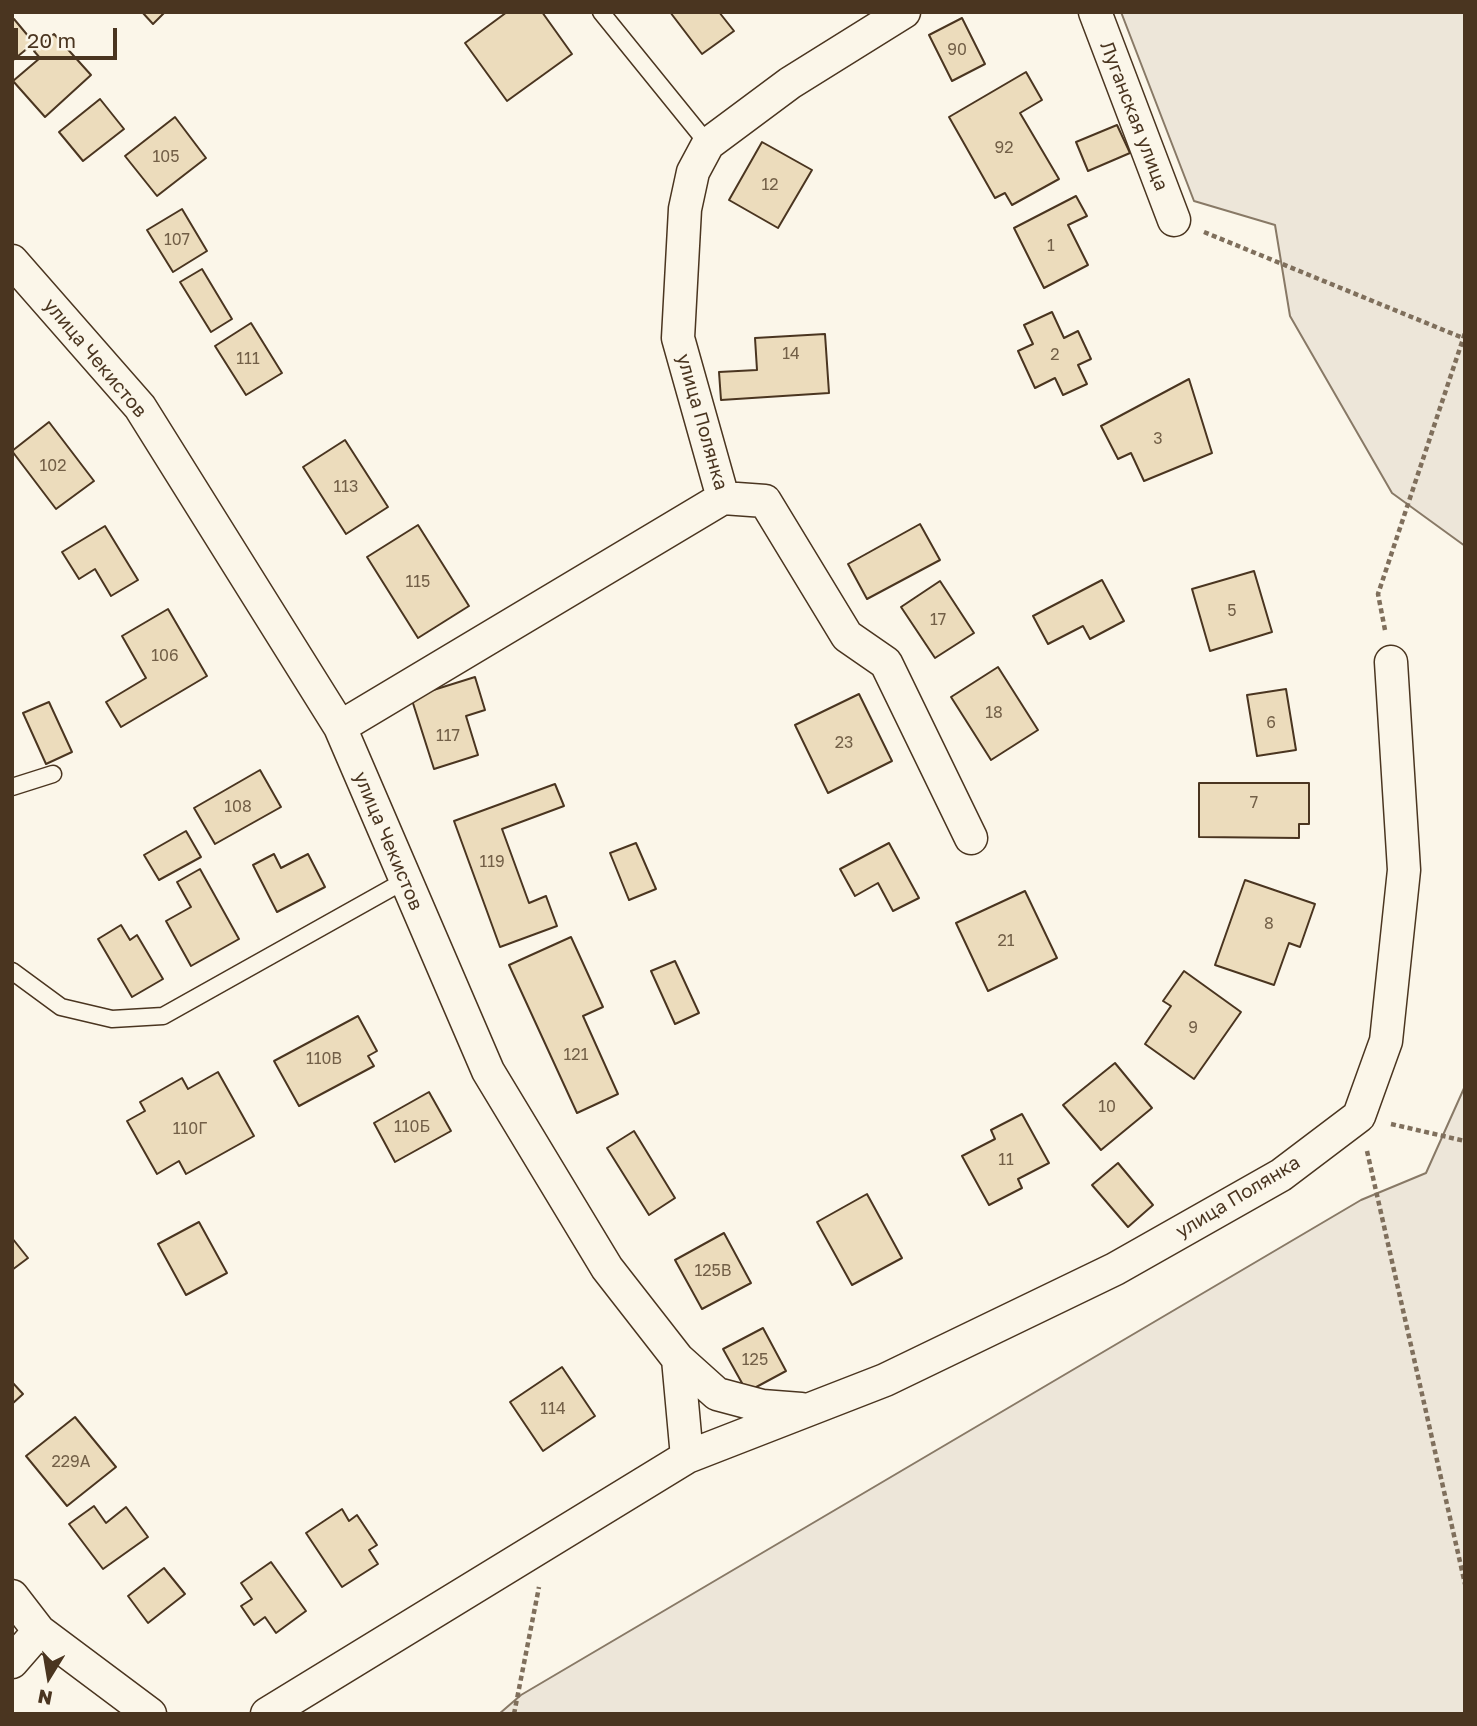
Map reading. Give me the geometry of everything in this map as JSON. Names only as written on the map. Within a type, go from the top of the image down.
[{"type":"street","name":"улица Полянка","points":[[904,12],[790,83],[709,144],[693,173],[685,209],[678,338],[723,498],[765,501],[847,636],[886,663],[971,838]]},
{"type":"street","name":"Луганская улица","points":[[1095,12],[1174,220]]},
{"type":"street","name":"улица Чекистов","points":[[12,261],[140,407],[340,727],[488,1071],[607,1268],[678,1359],[717,1394],[762,1406],[809,1410]]},
{"type":"street","points":[[340,727],[723,498]]},
{"type":"street","points":[[1359,1116],[1386,1041],[1404,870],[1391,662]]},
{"type":"street","name":"улица Полянка","points":[[267,1714],[687,1457],[885,1380],[1115,1269],[1281,1175],[1359,1116]]},
{"type":"street","points":[[678,1359],[687,1457]]},
{"type":"street","points":[[12,1596],[38,1631],[150,1714]]},
{"type":"street","points":[[12,1662],[38,1631]]},
{"type":"lane","points":[[601,12],[709,144]]},
{"type":"lane","points":[[12,787],[53,774]]},
{"type":"lane","points":[[12,971],[61,1007],[112,1018],[163,1016],[404,881]]},
{"type":"path","points":[[1174,220],[1464,336],[1378,594],[1391,662]]},
{"type":"path","points":[[1465,1142],[1359,1116],[1465,1584]]},
{"type":"path","points":[[514,1714],[547,1542]]},
{"type":"shaded area","points":[[1121,12],[1465,12],[1465,546],[1392,493],[1290,316],[1275,225],[1194,201]]},
{"type":"shaded area","points":[[1465,1086],[1465,1714],[499,1714],[521,1695],[1361,1200],[1426,1173]]},
{"type":"building","points":[[142,12],[165,12],[153,24]]},
{"type":"building","points":[[507,12],[542,12],[572,54],[507,101],[465,43]]},
{"type":"building","points":[[670,12],[719,12],[734,31],[702,54]]},
{"type":"building","points":[[962,18],[985,64],[952,81],[929,35]]},
{"type":"building","points":[[14,19],[34,43],[12,61],[12,20]]},
{"type":"building","points":[[54,34],[91,75],[45,117],[13,81],[40,58],[34,51]]},
{"type":"building","points":[[1026,72],[1042,100],[1020,113],[1059,179],[1012,205],[1005,193],[995,198],[949,117]]},
{"type":"building","points":[[100,99],[124,129],[83,161],[59,132]]},
{"type":"building","points":[[175,117],[206,158],[157,196],[125,156]]},
{"type":"building","points":[[1117,125],[1130,153],[1088,171],[1076,142]]},
{"type":"building","points":[[762,142],[812,170],[778,228],[729,200]]},
{"type":"building","points":[[1076,196],[1087,216],[1068,225],[1088,265],[1044,288],[1014,228]]},
{"type":"building","points":[[182,209],[207,251],[173,272],[147,230]]},
{"type":"building","points":[[202,269],[232,319],[211,332],[180,282]]},
{"type":"building","points":[[1052,312],[1064,338],[1078,331],[1091,359],[1078,365],[1087,384],[1063,395],[1055,378],[1035,388],[1018,351],[1033,344],[1024,325]]},
{"type":"building","points":[[251,323],[282,373],[246,395],[215,346]]},
{"type":"building","points":[[825,334],[829,393],[721,400],[719,372],[757,370],[755,338]]},
{"type":"building","points":[[1189,379],[1212,453],[1144,481],[1131,453],[1118,459],[1101,426]]},
{"type":"building","points":[[49,422],[94,481],[56,509],[12,451]]},
{"type":"building","points":[[345,440],[388,507],[346,534],[303,467]]},
{"type":"building","points":[[920,524],[940,560],[867,599],[848,564]]},
{"type":"building","points":[[418,525],[469,606],[418,638],[367,557]]},
{"type":"building","points":[[105,526],[138,580],[111,596],[95,569],[79,579],[62,552]]},
{"type":"building","points":[[1254,571],[1272,632],[1210,651],[1192,589]]},
{"type":"building","points":[[1102,580],[1124,621],[1090,639],[1083,626],[1048,644],[1033,616]]},
{"type":"building","points":[[940,581],[974,633],[935,658],[901,607]]},
{"type":"building","points":[[168,609],[207,676],[121,727],[106,702],[146,678],[122,636]]},
{"type":"building","points":[[998,667],[1038,730],[991,760],[951,697]]},
{"type":"building","points":[[475,677],[485,710],[466,716],[478,755],[434,769],[411,697]]},
{"type":"building","points":[[1286,689],[1296,750],[1257,756],[1247,695]]},
{"type":"building","points":[[859,694],[892,761],[828,793],[795,725]]},
{"type":"building","points":[[49,702],[72,752],[46,764],[23,713]]},
{"type":"building","points":[[260,770],[281,807],[215,844],[194,808]]},
{"type":"building","points":[[1199,783],[1309,783],[1309,824],[1299,824],[1299,838],[1199,837]]},
{"type":"building","points":[[555,784],[564,806],[502,829],[529,903],[546,896],[557,926],[500,947],[454,821]]},
{"type":"building","points":[[186,831],[201,857],[159,880],[144,855]]},
{"type":"building","points":[[636,843],[656,889],[629,900],[610,853]]},
{"type":"building","points":[[889,843],[919,898],[893,911],[878,883],[855,896],[840,869]]},
{"type":"building","points":[[274,854],[281,868],[308,854],[325,887],[277,912],[253,865]]},
{"type":"building","points":[[200,869],[239,939],[191,966],[166,921],[191,907],[177,882]]},
{"type":"building","points":[[1245,880],[1315,904],[1300,947],[1289,943],[1274,985],[1215,965]]},
{"type":"building","points":[[1025,891],[1057,958],[988,991],[956,923]]},
{"type":"building","points":[[121,925],[130,940],[137,935],[163,979],[132,997],[98,939]]},
{"type":"building","points":[[571,937],[603,1007],[583,1016],[618,1094],[577,1113],[509,965]]},
{"type":"building","points":[[675,961],[699,1013],[675,1024],[651,971]]},
{"type":"building","points":[[1184,971],[1241,1012],[1194,1079],[1145,1044],[1171,1006],[1163,1001]]},
{"type":"building","points":[[358,1016],[377,1051],[368,1056],[374,1066],[299,1106],[274,1061]]},
{"type":"building","points":[[1115,1063],[1152,1108],[1101,1150],[1063,1105]]},
{"type":"building","points":[[218,1072],[254,1136],[186,1174],[179,1161],[157,1174],[127,1121],[145,1111],[140,1102],[182,1078],[188,1089]]},
{"type":"building","points":[[429,1092],[451,1131],[395,1162],[374,1123]]},
{"type":"building","points":[[1022,1114],[1049,1163],[1018,1179],[1022,1188],[989,1205],[962,1156],[995,1139],[991,1130]]},
{"type":"building","points":[[634,1131],[675,1198],[649,1215],[607,1148]]},
{"type":"building","points":[[1118,1163],[1153,1205],[1128,1227],[1092,1185]]},
{"type":"building","points":[[867,1194],[902,1258],[852,1285],[817,1222]]},
{"type":"building","points":[[199,1222],[227,1273],[186,1295],[158,1244]]},
{"type":"building","points":[[724,1233],[751,1283],[702,1309],[675,1260]]},
{"type":"building","points":[[12,1238],[28,1258],[12,1270]]},
{"type":"building","points":[[763,1328],[786,1371],[747,1392],[723,1349]]},
{"type":"building","points":[[562,1367],[595,1416],[543,1451],[510,1402]]},
{"type":"building","points":[[12,1382],[23,1394],[12,1404]]},
{"type":"building","points":[[75,1417],[116,1467],[67,1506],[26,1456]]},
{"type":"building","points":[[94,1506],[106,1523],[126,1507],[148,1537],[103,1569],[69,1524]]},
{"type":"building","points":[[342,1509],[349,1521],[357,1515],[377,1545],[369,1550],[378,1564],[342,1587],[306,1533]]},
{"type":"building","points":[[271,1562],[306,1611],[276,1633],[265,1617],[254,1625],[241,1606],[252,1599],[241,1583]]},
{"type":"building","points":[[164,1568],[185,1594],[148,1623],[128,1596]]}]
